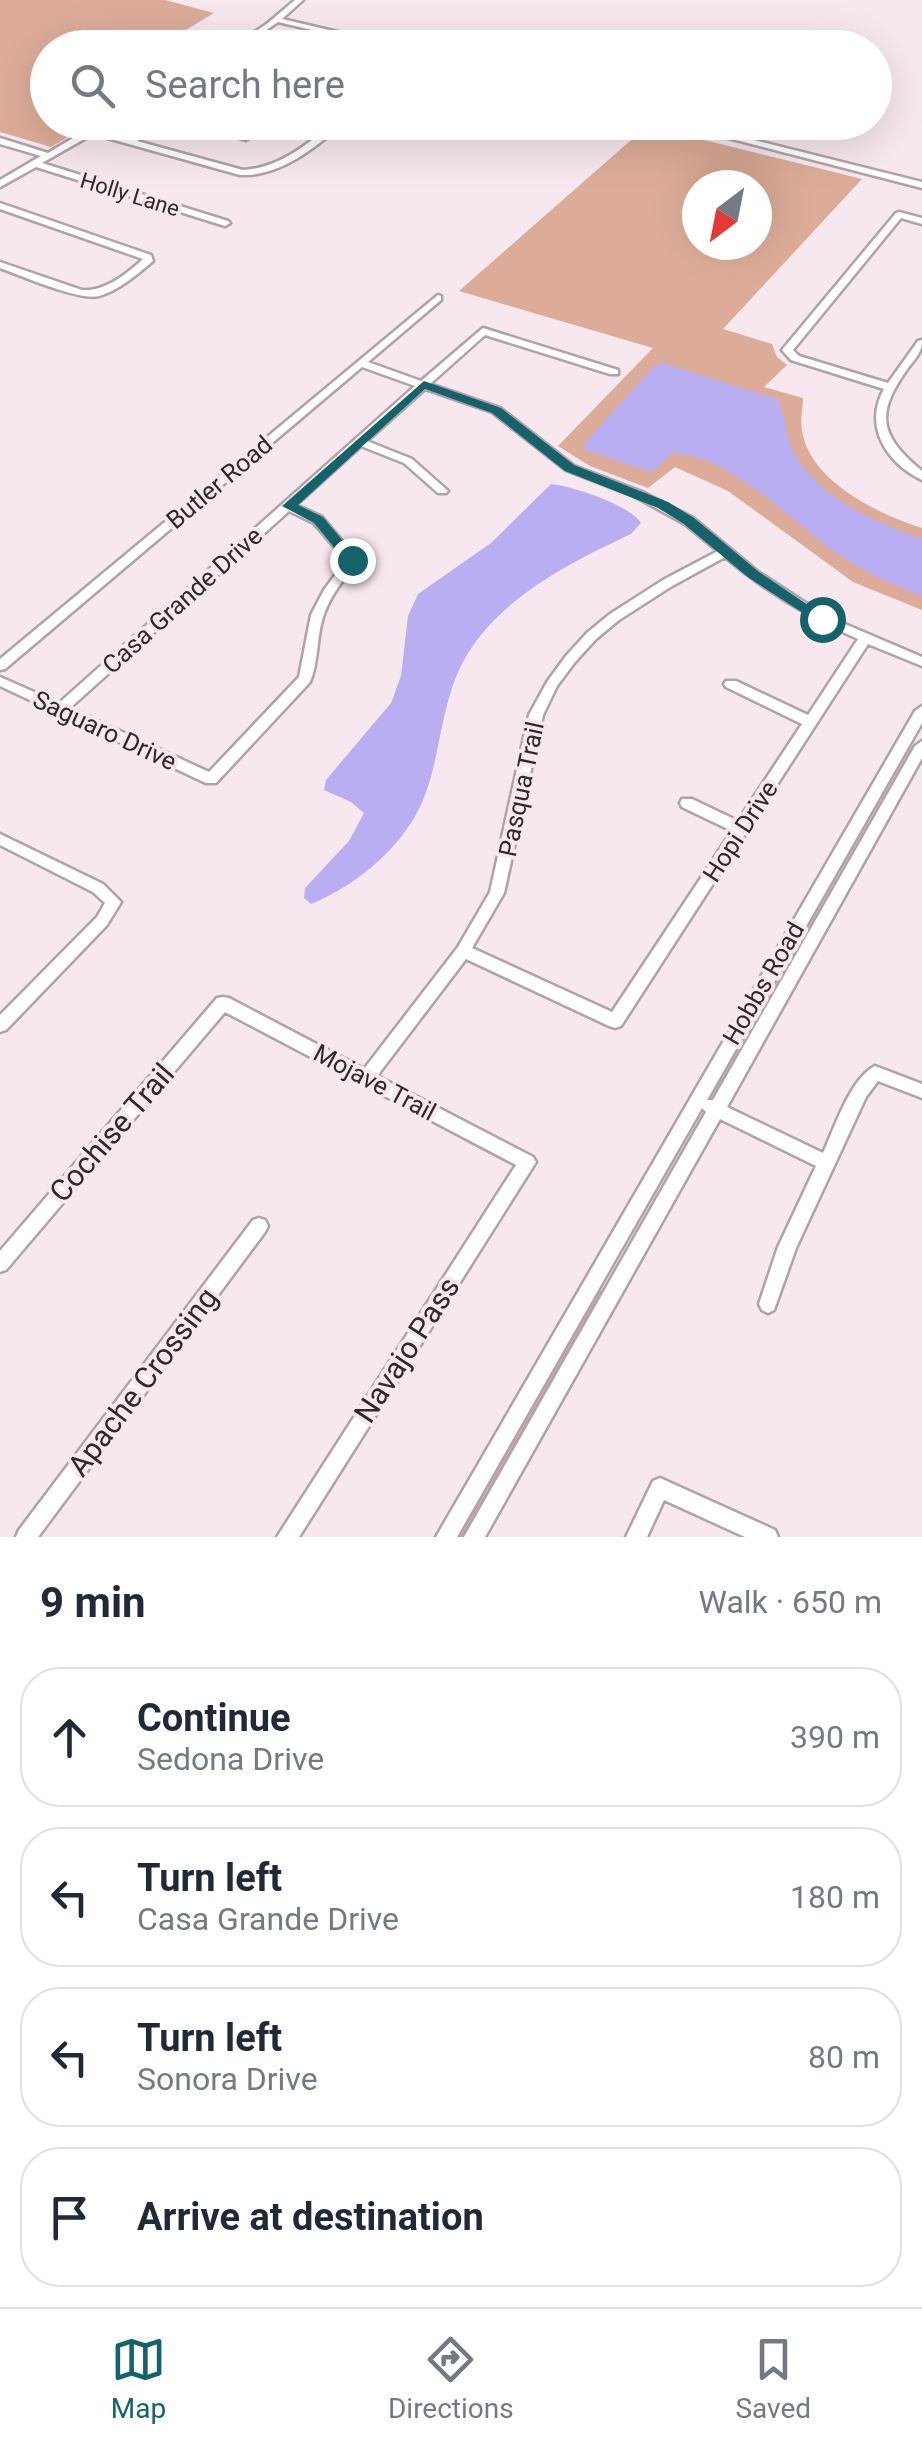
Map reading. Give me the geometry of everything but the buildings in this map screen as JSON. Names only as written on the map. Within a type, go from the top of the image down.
[{"type":"street","points":[[263,30],[299,0]]},
{"type":"street","points":[[275,22],[303,30]]},
{"type":"street","points":[[275,22],[314,30]]},
{"type":"street","points":[[0,140],[49,156]]},
{"type":"street","points":[[0,184],[77,140]]},
{"type":"street","points":[[122,140],[243,173],[276,168],[316,140]]},
{"type":"street","points":[[742,140],[922,185]]},
{"type":"street","points":[[776,140],[922,176]]},
{"type":"street","name":"Holly Lane","points":[[35,164],[225,223]]},
{"type":"street","points":[[0,206],[148,257],[146,264],[107,289],[84,294],[0,265]]},
{"type":"street","points":[[888,387],[795,358],[787,350],[900,216],[922,221]]},
{"type":"street","name":"Butler Road","points":[[0,666],[438,298]]},
{"type":"street","points":[[483,331],[614,372]]},
{"type":"street","name":"Casa Grande Drive","points":[[60,709],[483,331]]},
{"type":"street","points":[[922,343],[888,387],[880,402],[878,420],[883,435],[900,459],[922,476]]},
{"type":"street","points":[[360,364],[496,410],[570,468],[663,505],[781,594],[864,640],[922,662]]},
{"type":"street","points":[[360,442],[408,460],[442,492]]},
{"type":"street","points":[[210,780],[304,680],[312,664],[316,622],[332,587],[352,560],[318,520],[289,506]]},
{"type":"street","name":"Pasqua Trail","points":[[368,1078],[463,952],[497,893],[536,715],[570,654],[619,612],[726,552]]},
{"type":"street","name":"Hopi Drive","points":[[463,952],[615,1021],[864,640]]},
{"type":"street","name":"Saguaro Drive","points":[[0,680],[210,780]]},
{"type":"street","points":[[731,684],[810,722]]},
{"type":"street","name":"Hobbs Road","points":[[446,1537],[922,711]]},
{"type":"street","name":"Hobbs Road","points":[[474,1537],[922,746]]},
{"type":"street","points":[[687,804],[742,830]]},
{"type":"street","points":[[0,838],[98,888],[114,902],[102,921],[2,1019]]},
{"type":"street","name":"Mojave Trail","points":[[223,1003],[527,1162]]},
{"type":"street","name":"Cochise Trail","points":[[0,1264],[223,1003]]},
{"type":"street","points":[[768,1304],[787,1247],[860,1092],[875,1073],[922,1091]]},
{"type":"street","points":[[696,1099],[825,1162]]},
{"type":"street","name":"Navajo Pass","points":[[287,1537],[527,1162]]},
{"type":"street","name":"Apache Crossing","points":[[26,1537],[259,1226]]},
{"type":"street","points":[[607,1256],[628,1268]]},
{"type":"street","points":[[636,1537],[660,1488],[768,1537]]},
{"type":"shaded area","points":[[0,0],[165,0],[214,13],[186,30],[30,30],[30,140],[63,140],[51,147],[0,132]]},
{"type":"shaded area","points":[[631,140],[704,140],[862,179],[723,329],[772,344],[777,357],[787,365],[764,387],[803,398],[801,426],[807,448],[831,480],[867,504],[922,528],[922,610],[853,582],[728,491],[675,467],[648,488],[590,466],[558,446],[653,348],[459,291]]},
{"type":"shaded area","points":[[662,363],[777,399],[790,444],[812,478],[864,515],[922,539],[922,596],[844,558],[763,494],[718,466],[672,453],[655,470],[648,471],[585,450],[584,444],[654,366]]},
{"type":"shaded area","points":[[551,484],[613,503],[641,523],[631,534],[530,590],[486,629],[456,677],[430,781],[417,813],[379,861],[346,886],[311,904],[304,898],[305,888],[349,841],[364,813],[351,802],[324,790],[326,780],[391,703],[401,676],[408,616],[418,594],[491,543]]},
{"type":"shaded area","points":[[599,1288],[602,1292],[597,1305],[465,1537],[455,1537]]},
{"type":"route","points":[[352,560],[318,520],[289,506],[424,384],[496,410],[570,468],[663,505],[689,521],[754,575],[822,619]]}]
